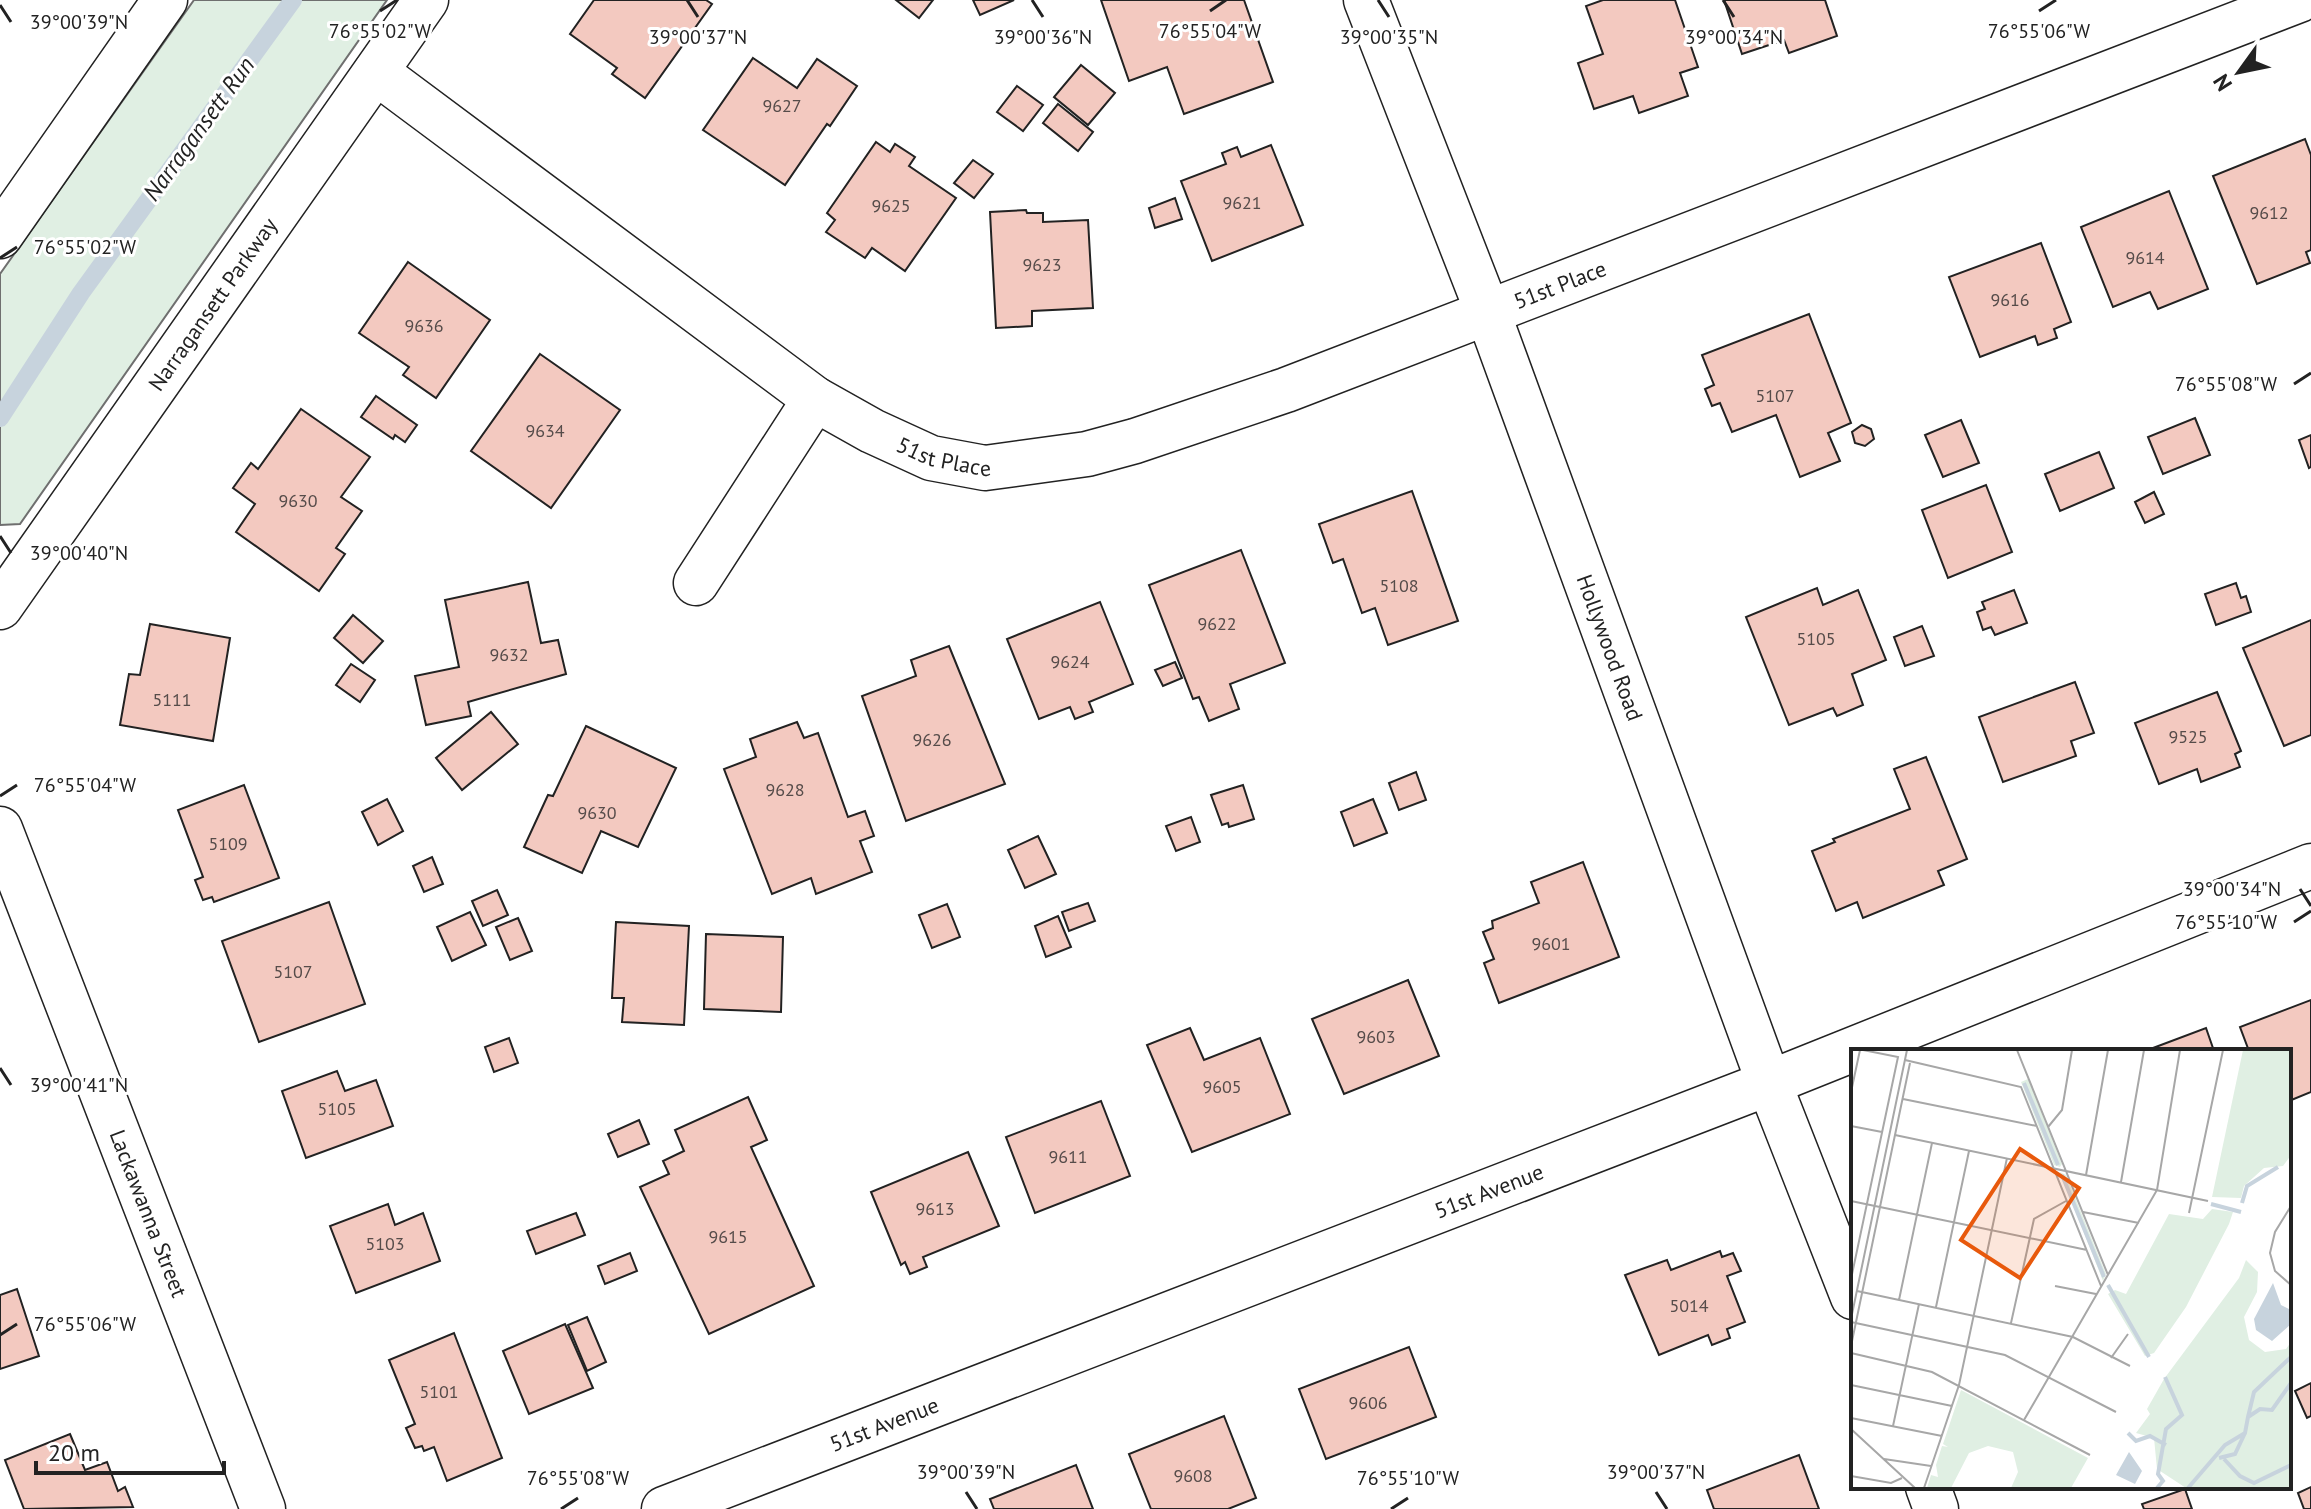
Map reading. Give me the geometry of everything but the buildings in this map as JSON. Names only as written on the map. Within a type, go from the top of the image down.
[{"type":"street","points":[[0,236],[165,0]]},
{"type":"street","name":"Narragansett Parkway","points":[[0,607],[426,0]]},
{"type":"street","name":"Hollywood Road","points":[[1366,0],[1488,313],[1769,1083],[1851,1292]]},
{"type":"street","name":"51st Place","points":[[376,72],[815,399],[872,431],[931,458],[985,468],[1087,454],[1286,390],[2299,0]]},
{"type":"street","points":[[696,583],[815,399]]},
{"type":"street","name":"Lackawanna Street","points":[[0,829],[263,1509]]},
{"type":"street","name":"51st Avenue","points":[[1854,1049],[2311,866]]},
{"type":"street","name":"51st Avenue","points":[[664,1509],[1851,1050]]},
{"type":"street","points":[[1929,1489],[1936,1509]]},
{"type":"green space","points":[[194,0],[387,0],[20,524],[0,525],[0,274]]},
{"type":"waterway","name":"Narragansett Run","points":[[0,418],[81,293],[293,0]]}]
